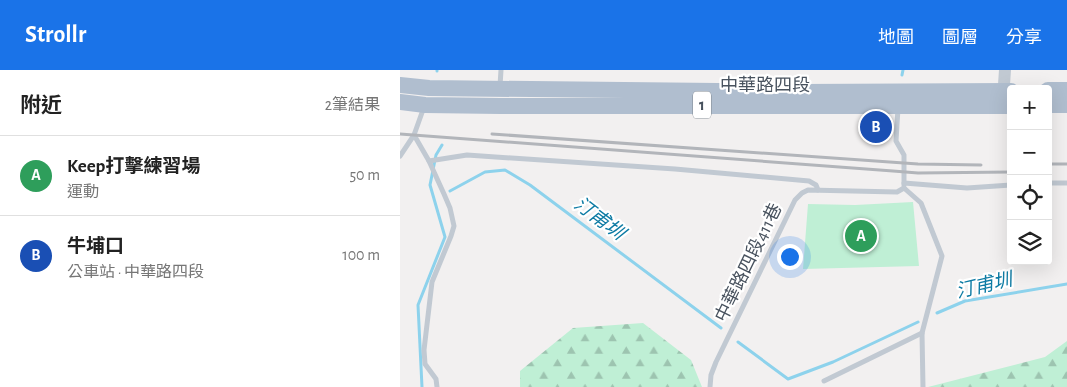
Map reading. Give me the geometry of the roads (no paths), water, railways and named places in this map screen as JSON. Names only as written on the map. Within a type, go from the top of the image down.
[{"type":"main road","name":"中華路四段","points":[[400,85],[429,88],[499,88],[898,99],[1007,99]]},
{"type":"main road","points":[[1052,90],[1067,90]]},
{"type":"main road","name":"中華路四段","points":[[400,102],[425,105],[500,106],[733,105],[898,99]]},
{"type":"main road","points":[[1052,105],[1067,105]]},
{"type":"street","points":[[1005,70],[1007,99]]},
{"type":"lane","points":[[500,106],[501,70]]},
{"type":"lane","points":[[400,156],[414,135],[429,88]]},
{"type":"lane","points":[[898,99],[896,140],[904,155],[904,186],[921,204],[942,256],[922,333],[923,387]]},
{"type":"lane","points":[[414,135],[436,175],[450,208],[454,226],[432,282],[424,350],[425,364],[436,379],[437,387]]},
{"type":"lane","points":[[429,161],[467,155],[675,169],[809,182],[816,185],[818,190]]},
{"type":"lane","points":[[1052,183],[1067,183]]},
{"type":"lane","name":"中華路四段411巷","points":[[710,387],[716,362],[796,200],[802,193],[808,190],[897,192],[904,186],[967,188],[1007,185]]},
{"type":"lane","points":[[824,382],[922,333]]},
{"type":"waterway","points":[[902,75],[903,70]]},
{"type":"waterway","points":[[422,387],[418,305],[445,237],[430,185],[436,155],[442,145]]},
{"type":"waterway","name":"汀甫圳","points":[[450,191],[485,172],[505,170],[530,185],[721,328]]},
{"type":"waterway","name":"汀甫圳","points":[[937,313],[965,301],[1067,284]]},
{"type":"waterway","name":"汀甫圳","points":[[738,342],[788,379],[833,362],[918,322]]},
{"type":"railway","points":[[400,134],[918,173],[1007,172]]},
{"type":"railway","points":[[492,134],[918,164],[981,165]]},
{"type":"railway","points":[[1052,164],[1067,164]]},
{"type":"place","name":"牛埔口","points":[[876,127]]},
{"type":"place","name":"Keep打擊練習場","points":[[861,236]]}]
